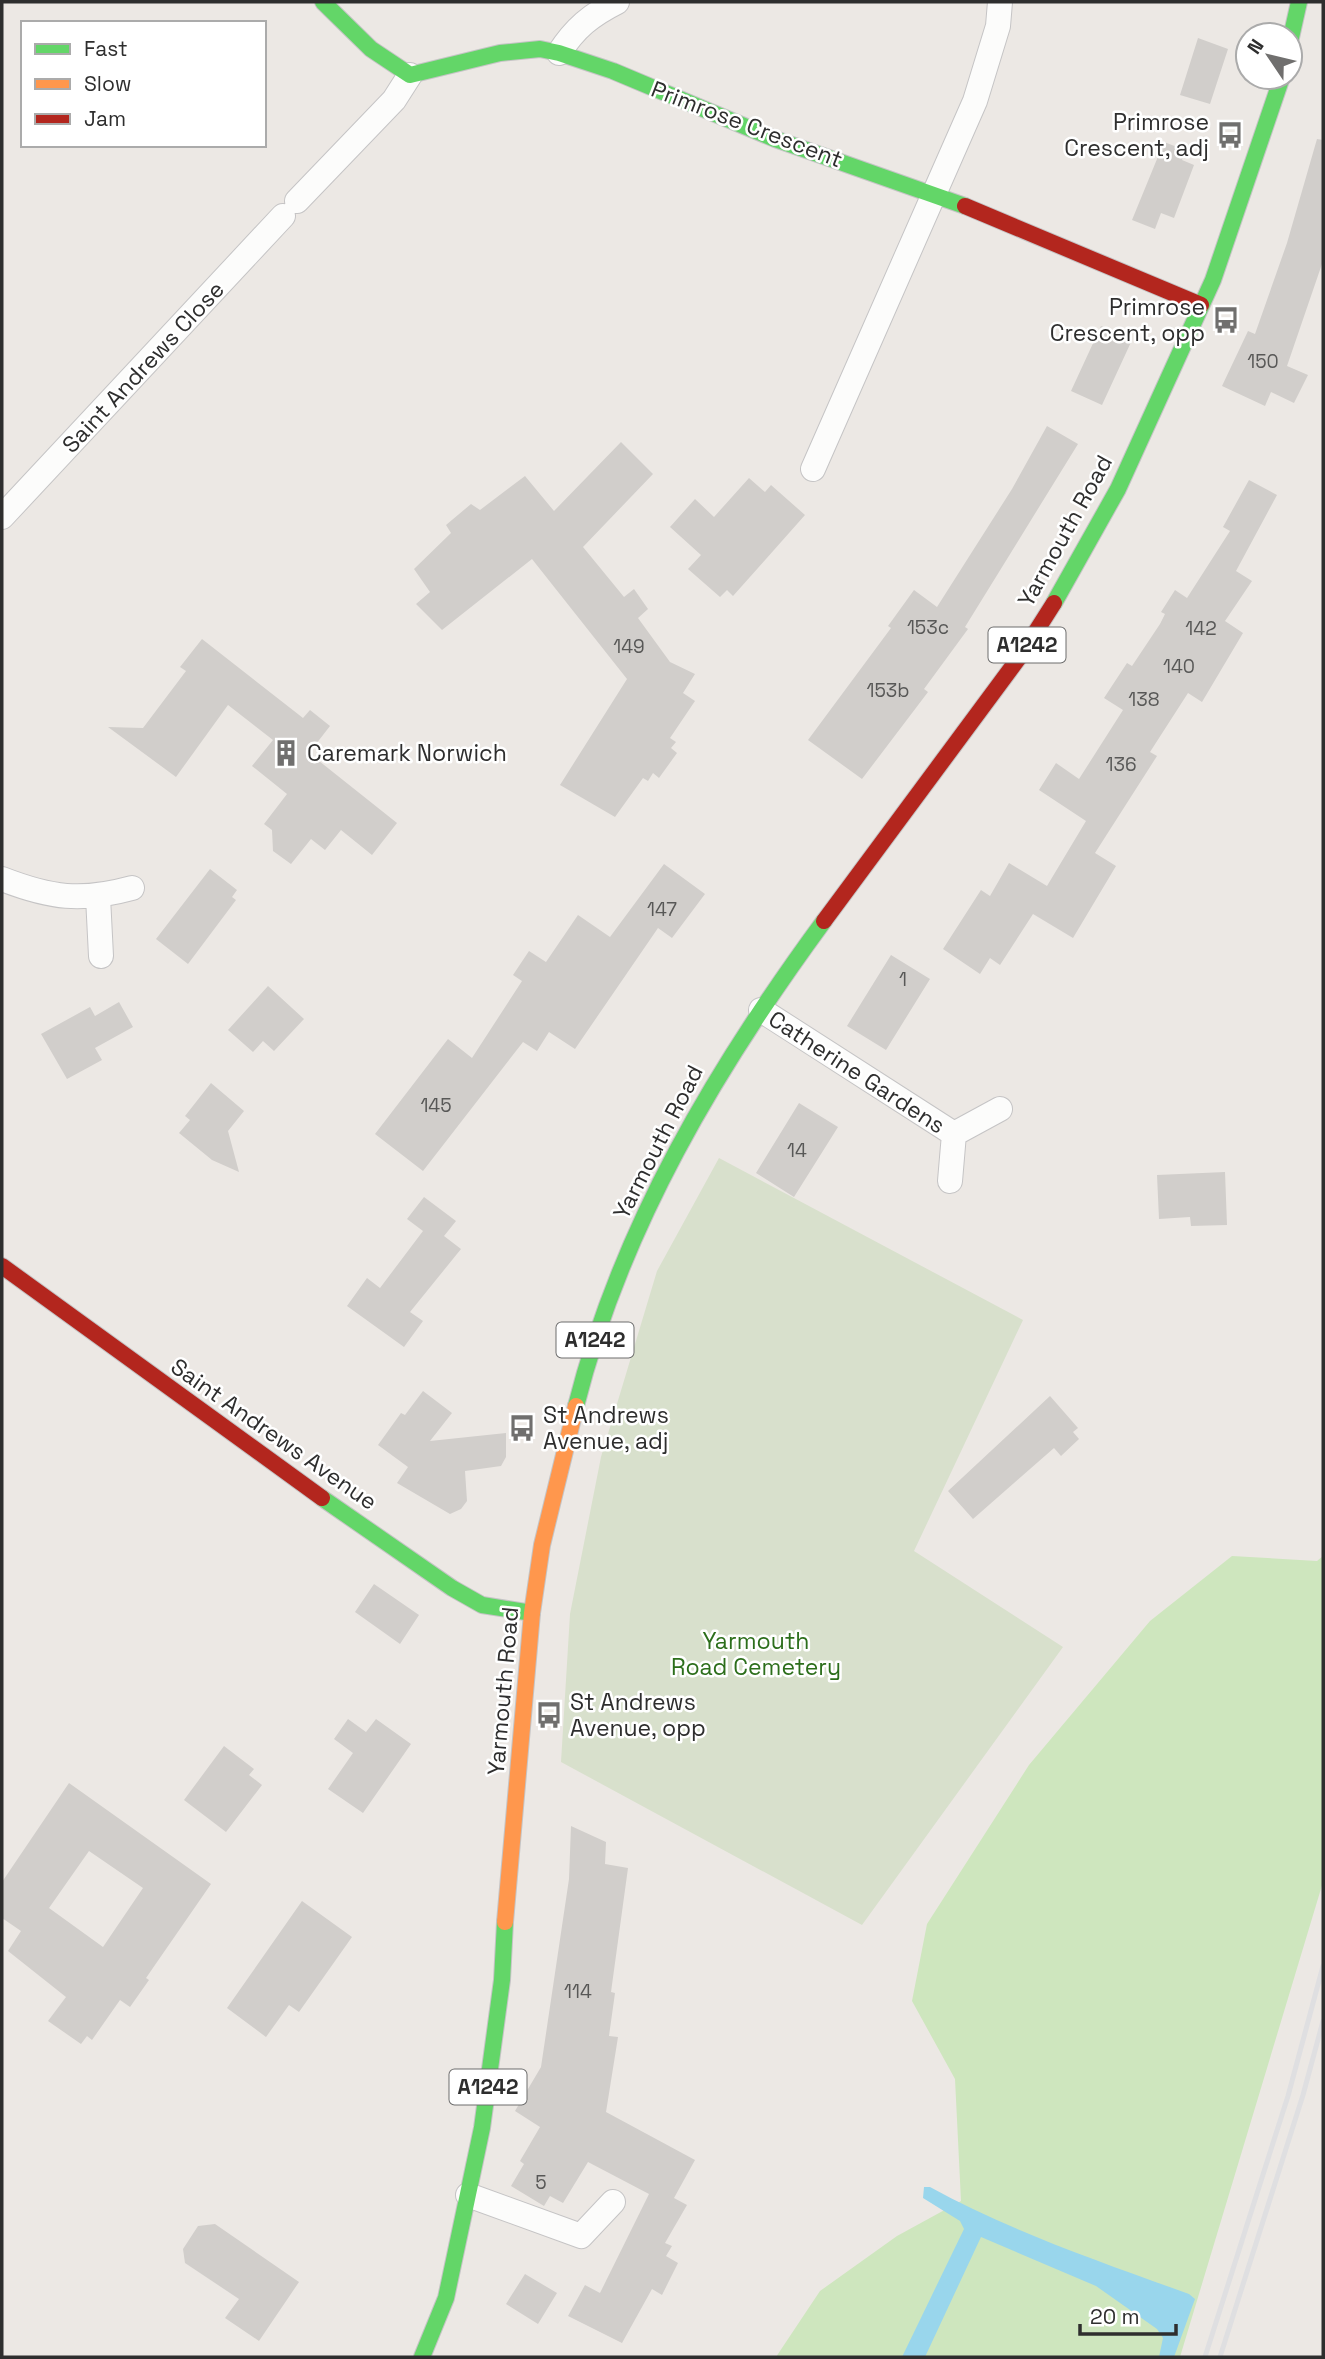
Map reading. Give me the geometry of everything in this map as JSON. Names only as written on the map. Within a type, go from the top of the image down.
[{"type":"main road","points":[[323,2],[370,49],[410,75]]},
{"type":"main road","points":[[1295,21],[1299,2]]},
{"type":"main road","name":"Primrose Crescent","points":[[410,75],[500,53],[540,49],[559,53],[613,71],[775,139],[935,193],[1201,305]]},
{"type":"main road","name":"Yarmouth Road","points":[[422,2357],[446,2298],[482,2129],[502,1980],[503,1929],[532,1613],[541,1545],[586,1367],[615,1279],[691,1121],[761,1010],[1013,665],[1064,586],[1118,489],[1201,305],[1242,200],[1277,91]]},
{"type":"main road","name":"Saint Andrews Avenue","points":[[2,1266],[239,1440],[452,1588],[482,1605],[532,1613]]},
{"type":"street","points":[[559,53],[572,33],[591,15],[617,2]]},
{"type":"street","points":[[813,469],[975,102],[998,26],[1000,2]]},
{"type":"street","name":"Saint Andrews Close","points":[[2,517],[394,100],[410,75]]},
{"type":"street","points":[[2,879],[33,891],[71,898],[98,897],[132,888]]},
{"type":"street","points":[[98,897],[101,956]]},
{"type":"street","name":"Catherine Gardens","points":[[761,1010],[954,1134]]},
{"type":"street","name":"Catherine Gardens","points":[[954,1134],[1000,1109]]},
{"type":"street","name":"Catherine Gardens","points":[[950,1181],[954,1134]]},
{"type":"street","points":[[468,2195],[587,2244],[613,2202]]},
{"type":"green space","name":"Yarmouth Road Cemetery","points":[[719,1158],[1023,1320],[914,1551],[1063,1647],[862,1925],[561,1762],[570,1614],[601,1457],[657,1271]]},
{"type":"green space","points":[[1232,1556],[1317,1561],[1323,1556],[1323,1882],[1180,2357],[776,2357],[820,2291],[897,2236],[961,2201],[955,2079],[912,2001],[927,1924],[1029,1765],[1150,1621]]},
{"type":"water","points":[[924,2187],[930,2187],[1057,2245],[1189,2294],[1195,2299],[1174,2357],[1159,2357],[1163,2338],[1157,2329],[1096,2286],[981,2237],[925,2357],[902,2357],[964,2229],[960,2221],[923,2198]]},
{"type":"building","points":[[1198,38],[1228,49],[1210,104],[1180,95]]},
{"type":"building","points":[[1317,139],[1323,140],[1323,261],[1287,366],[1308,375],[1294,403],[1271,392],[1265,406],[1222,386],[1248,331],[1255,334],[1287,243]]},
{"type":"building","points":[[1164,142],[1185,150],[1182,160],[1194,165],[1174,218],[1161,213],[1155,229],[1132,220]]},
{"type":"building","points":[[1101,326],[1132,340],[1102,405],[1071,391]]},
{"type":"building","points":[[1047,426],[1078,444],[965,627],[968,629],[924,689],[928,692],[862,779],[808,740],[891,628],[888,626],[914,590],[937,607],[1012,489]]},
{"type":"building","points":[[621,442],[653,474],[583,547],[624,597],[634,589],[648,609],[638,618],[670,662],[695,674],[683,693],[695,701],[670,738],[676,742],[671,748],[677,753],[659,778],[653,773],[648,781],[643,778],[615,817],[560,785],[627,679],[532,559],[442,630],[416,604],[430,592],[414,569],[451,533],[446,525],[471,504],[480,510],[525,476],[554,511]]},
{"type":"building","points":[[749,478],[765,492],[771,485],[805,515],[733,596],[727,590],[720,597],[688,569],[701,555],[670,527],[695,499],[714,517]]},
{"type":"building","points":[[1249,480],[1277,495],[1236,571],[1252,581],[1225,621],[1243,633],[1202,702],[1188,693],[1150,752],[1157,756],[1095,853],[1116,866],[1073,938],[1033,914],[1000,965],[990,958],[980,974],[943,949],[981,890],[990,896],[1009,863],[1047,886],[1086,821],[1039,790],[1056,763],[1079,779],[1123,710],[1104,698],[1127,663],[1132,666],[1160,624],[1165,614],[1161,612],[1175,590],[1187,598],[1230,531],[1223,527]]},
{"type":"building","name":"Caremark Norwich","points":[[202,639],[303,718],[310,710],[330,726],[309,753],[397,823],[372,855],[341,830],[325,850],[311,839],[291,864],[273,851],[272,830],[264,824],[287,794],[252,766],[273,740],[228,705],[176,777],[108,727],[143,728],[186,671],[180,667]]},
{"type":"building","points":[[664,864],[705,894],[672,938],[658,928],[575,1049],[549,1032],[537,1051],[523,1042],[423,1171],[375,1134],[448,1039],[472,1058],[522,981],[513,975],[529,951],[546,962],[578,915],[610,937]]},
{"type":"building","points":[[210,869],[237,890],[232,897],[236,900],[188,964],[156,939]]},
{"type":"building","points":[[891,955],[930,979],[886,1050],[847,1026]]},
{"type":"building","points":[[268,986],[304,1019],[274,1051],[263,1041],[253,1052],[228,1030]]},
{"type":"building","points":[[119,1002],[133,1027],[95,1048],[102,1060],[67,1079],[41,1034],[90,1007],[95,1016]]},
{"type":"building","points":[[211,1083],[244,1111],[228,1131],[239,1172],[212,1160],[179,1133],[190,1120],[185,1116]]},
{"type":"building","points":[[799,1103],[838,1127],[794,1197],[756,1173]]},
{"type":"building","points":[[1225,1172],[1227,1225],[1191,1226],[1190,1217],[1159,1219],[1157,1175]]},
{"type":"building","points":[[424,1197],[456,1221],[444,1236],[461,1249],[410,1312],[423,1321],[404,1347],[347,1306],[367,1278],[380,1288],[423,1231],[407,1219]]},
{"type":"building","points":[[423,1391],[452,1413],[430,1441],[506,1433],[506,1457],[501,1466],[465,1471],[467,1501],[461,1509],[450,1514],[397,1483],[408,1467],[378,1445],[401,1413],[405,1415]]},
{"type":"building","points":[[1050,1396],[1078,1428],[1073,1432],[1079,1439],[1061,1456],[1054,1448],[973,1519],[948,1491]]},
{"type":"building","points":[[374,1584],[419,1615],[400,1644],[355,1612]]},
{"type":"building","points":[[348,1719],[366,1732],[376,1719],[411,1744],[363,1813],[328,1789],[353,1753],[334,1739]]},
{"type":"building","points":[[224,1746],[254,1769],[249,1775],[262,1785],[226,1832],[184,1800]]},
{"type":"building","points":[[69,1783],[211,1884],[146,1978],[149,1980],[130,2007],[120,2000],[92,2040],[87,2036],[81,2044],[48,2021],[66,1997],[8,1951],[21,1931],[2,1918],[2,1882]],"holes":[[[89,1851],[143,1888],[103,1947],[49,1908]]]},
{"type":"building","points":[[571,1826],[606,1842],[605,1864],[628,1868],[611,1992],[615,1993],[609,2036],[618,2037],[606,2112],[695,2160],[674,2198],[687,2205],[665,2243],[672,2246],[666,2256],[678,2263],[662,2295],[652,2289],[622,2343],[568,2316],[585,2285],[600,2293],[649,2194],[588,2162],[563,2203],[550,2196],[544,2206],[511,2186],[524,2164],[520,2161],[540,2127],[515,2111],[541,2067],[569,1879]]},
{"type":"building","points":[[302,1901],[352,1937],[299,2012],[289,2005],[266,2037],[227,2008]]},
{"type":"building","points":[[215,2224],[299,2282],[259,2341],[225,2318],[239,2299],[185,2263],[183,2249],[198,2226]]},
{"type":"building","points":[[525,2274],[557,2293],[538,2324],[506,2304]]},
{"type":"railway","points":[[1205,2357],[1288,2096],[1323,1966]]},
{"type":"railway","points":[[1220,2357],[1303,2095],[1323,2021]]},
{"type":"traffic: fast","points":[[323,2],[371,49],[410,75],[500,53],[540,49],[559,53],[613,71],[775,139],[965,206]]},
{"type":"traffic: fast","points":[[1295,21],[1299,2]]},
{"type":"traffic: fast","points":[[1054,603],[1118,489],[1213,280],[1277,91]]},
{"type":"traffic: fast","points":[[576,1406],[595,1340],[619,1275],[676,1152],[746,1034],[824,921]]},
{"type":"traffic: fast","points":[[322,1498],[452,1588],[482,1605],[532,1613]]},
{"type":"traffic: fast","points":[[422,2357],[446,2298],[482,2128],[502,1980],[505,1922]]},
{"type":"traffic: slow","points":[[505,1922],[532,1613],[542,1545],[576,1406]]},
{"type":"traffic: jam","points":[[965,206],[1201,305]]},
{"type":"traffic: jam","points":[[824,921],[1021,655],[1054,603]]},
{"type":"traffic: jam","points":[[2,1266],[322,1498]]},
{"type":"place","name":"Primrose Crescent, adj","points":[[1230,135]]},
{"type":"place","name":"Primrose Crescent, opp","points":[[1226,320]]},
{"type":"place","name":"Caremark Norwich","points":[[286,753]]},
{"type":"place","name":"St Andrews Avenue, adj","points":[[522,1428]]},
{"type":"place","name":"St Andrews Avenue, opp","points":[[549,1715]]}]
